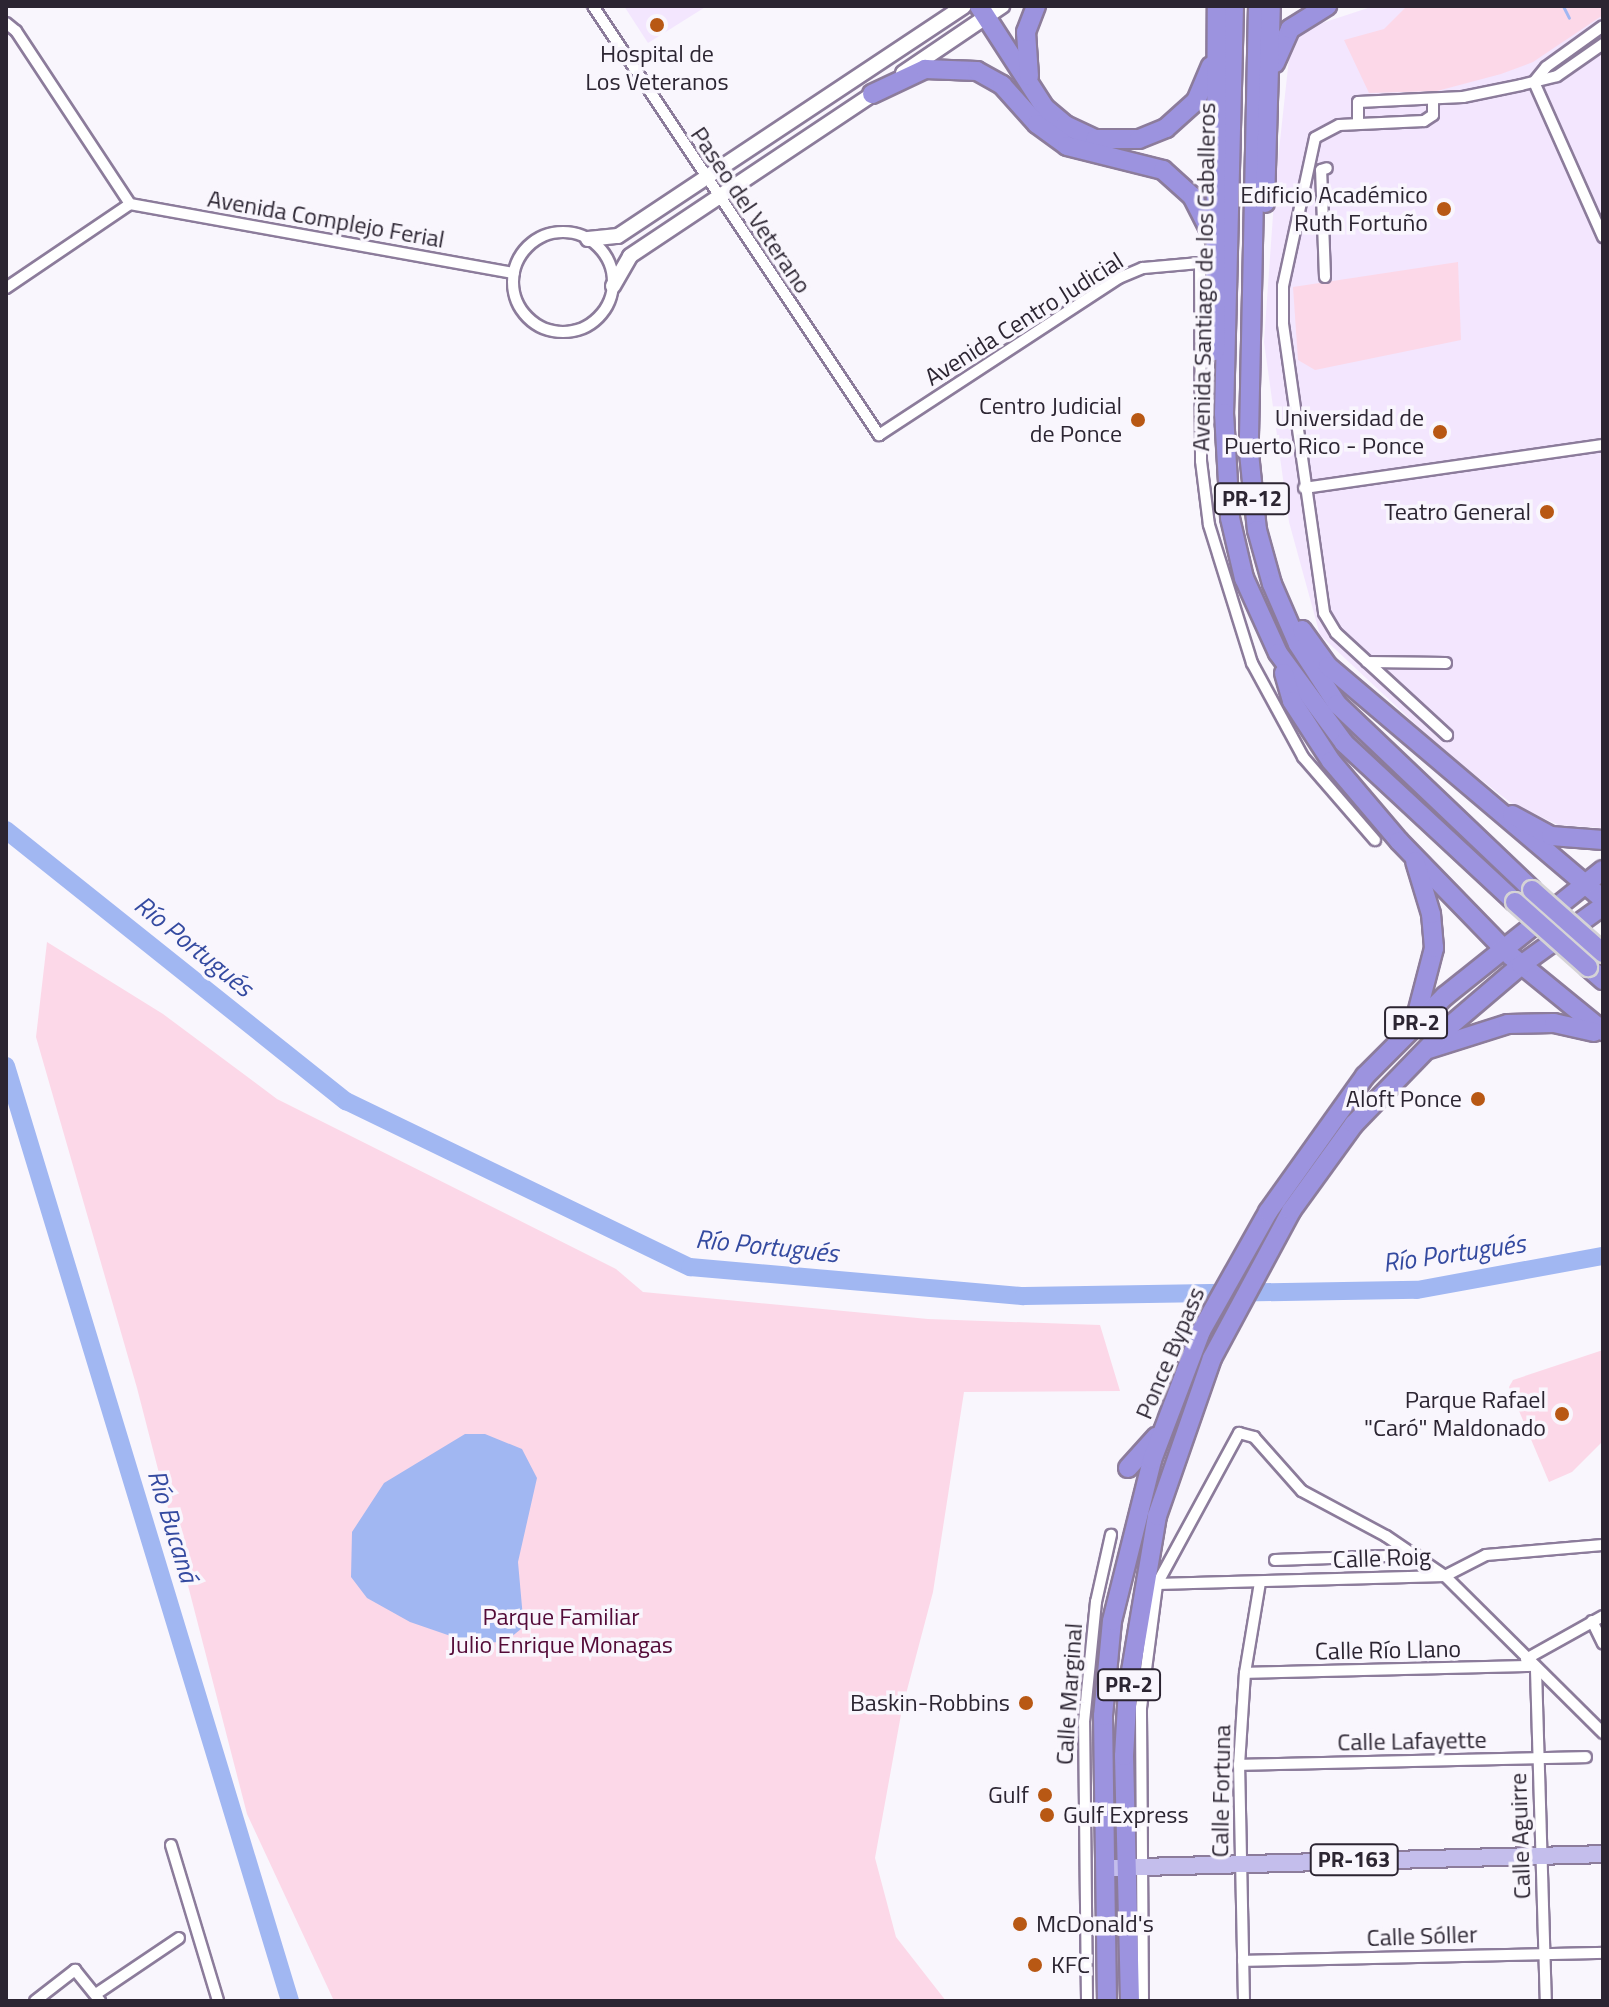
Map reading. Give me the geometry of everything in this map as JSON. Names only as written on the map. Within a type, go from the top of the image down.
[{"type":"highway","points":[[1031,87],[1025,45],[1036,6]]},
{"type":"highway","points":[[1217,6],[1212,235],[1215,352],[1225,379]]},
{"type":"highway","name":"Avenida Santiago de los Caballeros","points":[[1234,6],[1225,379],[1230,518],[1244,578],[1278,653],[1344,743],[1603,980]]},
{"type":"highway","name":"Avenida Santiago de los Caballeros","points":[[1258,6],[1250,473],[1272,584],[1298,644],[1337,704],[1532,890],[1603,953]]},
{"type":"highway","points":[[1252,249],[1264,215],[1272,74],[1271,6]]},
{"type":"highway","points":[[1272,74],[1290,29],[1327,6]]},
{"type":"highway","points":[[982,11],[1051,115],[1081,134],[1112,141],[1139,139],[1166,128],[1189,108],[1216,52]]},
{"type":"highway","points":[[872,94],[925,69],[977,71],[1002,85],[1037,124],[1067,146],[1163,170],[1192,196],[1212,235]]},
{"type":"highway","points":[[1272,584],[1328,666],[1468,789],[1603,899]]},
{"type":"highway","points":[[1278,653],[1292,701],[1331,761],[1413,855],[1503,947],[1603,1033]]},
{"type":"highway","points":[[1468,789],[1551,836],[1603,840]]},
{"type":"highway","points":[[1413,855],[1429,904],[1434,948],[1414,1025]]},
{"type":"highway","name":"Ponce Bypass","points":[[1107,2001],[1106,1868],[1096,1682],[1121,1577],[1163,1428],[1181,1379],[1221,1293],[1268,1212],[1335,1114],[1414,1025],[1503,947],[1603,870]]},
{"type":"highway","name":"Ponce Bypass","points":[[1130,2001],[1134,1866],[1124,1756],[1142,1590],[1157,1516],[1204,1378],[1235,1309],[1291,1211],[1354,1124],[1422,1051],[1521,965],[1603,906]]},
{"type":"highway","points":[[1422,1051],[1508,1024],[1554,1023],[1603,1033]]},
{"type":"highway","points":[[1128,1468],[1163,1428]]},
{"type":"main road","name":"PR-163","points":[[1106,1868],[1603,1854]]},
{"type":"street","name":"Paseo del Veterano","points":[[593,6],[717,197],[879,435]]},
{"type":"street","points":[[964,6],[618,236],[588,239],[560,232],[542,237],[527,248],[514,273],[521,310],[552,331],[570,332],[592,323],[608,305],[613,286],[630,256],[872,94],[982,11],[1002,6]]},
{"type":"street","points":[[6,23],[16,31],[130,204],[6,288]]},
{"type":"street","points":[[1534,82],[1546,67],[1603,26]]},
{"type":"street","points":[[1358,124],[1358,102],[1433,99],[1534,82],[1557,76],[1603,44]]},
{"type":"street","points":[[1534,82],[1603,237]]},
{"type":"street","points":[[1433,99],[1433,115],[1424,121],[1339,125],[1315,138],[1305,172],[1283,286],[1304,488],[1324,613],[1367,662],[1447,735]]},
{"type":"street","points":[[1305,172],[1324,169],[1325,277]]},
{"type":"street","name":"Avenida Complejo Ferial","points":[[130,204],[514,273]]},
{"type":"street","points":[[588,239],[607,259],[613,286]]},
{"type":"street","name":"Avenida Centro Judicial","points":[[879,435],[1119,278],[1143,268],[1200,263],[1201,461],[1209,525],[1252,663],[1303,757],[1375,840]]},
{"type":"street","points":[[1304,488],[1603,445]]},
{"type":"street","points":[[1367,662],[1446,663]]},
{"type":"street","points":[[1143,2001],[1134,1866],[1141,1708],[1157,1584],[1239,1433],[1254,1437],[1302,1491],[1416,1555],[1445,1576],[1531,1665],[1598,1724],[1603,1733]]},
{"type":"street","name":"Calle Marginal","points":[[1087,2001],[1083,1836],[1096,1682],[1096,1602],[1111,1535]]},
{"type":"street","name":"Calle Roig","points":[[1157,1584],[1445,1576],[1486,1555],[1603,1545]]},
{"type":"street","points":[[1275,1560],[1416,1555]]},
{"type":"street","name":"Calle Fortuna","points":[[1244,2001],[1239,1765],[1245,1673],[1260,1582]]},
{"type":"street","points":[[1531,1665],[1598,1618],[1603,1644]]},
{"type":"street","name":"Calle Río Llano","points":[[1245,1673],[1531,1665]]},
{"type":"street","name":"Calle Aguirre","points":[[1531,1665],[1538,1758],[1546,2001]]},
{"type":"street","name":"Calle Lafayette","points":[[1239,1765],[1586,1757]]},
{"type":"street","points":[[171,1845],[218,2001]]},
{"type":"street","points":[[35,2001],[75,1970],[98,1998],[179,1938]]},
{"type":"street","name":"Calle Sóller","points":[[1243,1961],[1603,1953]]},
{"type":"shaded area","name":"Hospital de Los Veteranos","points":[[624,6],[707,6],[648,43]]},
{"type":"shaded area","name":"Universidad de Puerto Rico - Ponce","points":[[1374,6],[1603,6],[1603,828],[1558,825],[1511,803],[1444,751],[1320,635],[1289,522],[1264,342],[1275,187],[1290,49],[1307,28]]},
{"type":"green space","points":[[1407,6],[1603,6],[1603,15],[1533,62],[1501,74],[1437,91],[1369,93],[1344,40],[1384,29]]},
{"type":"green space","points":[[1458,262],[1461,340],[1315,370],[1298,360],[1293,287]]},
{"type":"green space","name":"Parque Familiar Julio Enrique Monagas","points":[[47,942],[163,1014],[277,1099],[616,1269],[643,1292],[928,1319],[1100,1325],[1120,1391],[964,1392],[933,1592],[902,1709],[875,1858],[896,1937],[946,2001],[334,2001],[247,1814],[137,1388],[36,1037]]},
{"type":"green space","name":"Parque Rafael \"Caró\" Maldonado","points":[[1603,1350],[1603,1441],[1572,1472],[1549,1482],[1509,1387],[1513,1380]]},
{"type":"water","points":[[465,1434],[485,1434],[522,1449],[537,1478],[518,1562],[523,1618],[521,1629],[505,1642],[471,1643],[410,1622],[367,1598],[351,1577],[352,1532],[384,1483]]},
{"type":"waterway","points":[[1563,6],[1569,18]]},
{"type":"waterway","name":"Río Portugués","points":[[6,830],[346,1101],[690,1267],[1024,1296],[1417,1290],[1603,1256]]},
{"type":"waterway","name":"Río Bucaná","points":[[6,1066],[290,2001]]},
{"type":"place","name":"Hospital de Los Veteranos","points":[[657,25]]},
{"type":"place","name":"Edificio Académico Ruth Fortuño","points":[[1444,209]]},
{"type":"place","name":"Centro Judicial de Ponce","points":[[1138,420]]},
{"type":"place","name":"Universidad de Puerto Rico - Ponce","points":[[1440,432]]},
{"type":"place","name":"Teatro General","points":[[1547,512]]},
{"type":"place","name":"Aloft Ponce","points":[[1478,1099]]},
{"type":"place","name":"Parque Rafael \"Caró\" Maldonado","points":[[1562,1414]]},
{"type":"place","name":"Baskin-Robbins","points":[[1026,1703]]},
{"type":"place","name":"Gulf","points":[[1045,1795]]},
{"type":"place","name":"Gulf Express","points":[[1047,1815]]},
{"type":"place","name":"McDonald's","points":[[1020,1924]]},
{"type":"place","name":"KFC","points":[[1035,1965]]}]
